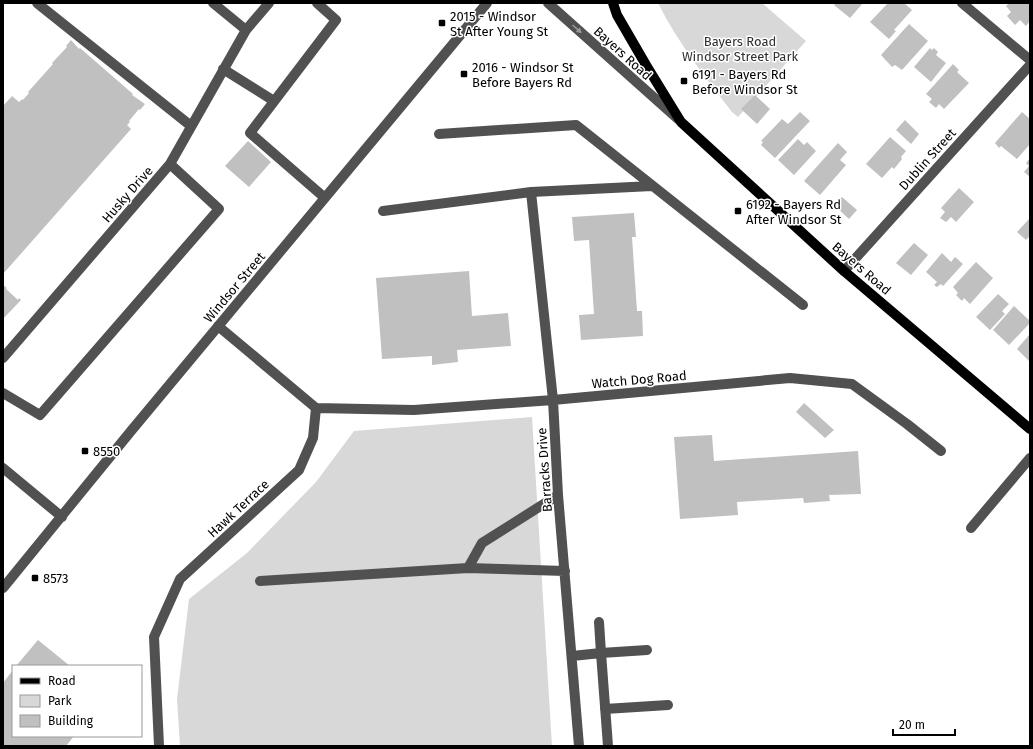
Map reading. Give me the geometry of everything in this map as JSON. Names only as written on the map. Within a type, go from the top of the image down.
[{"type":"main road","name":"Bayers Road","points":[[613,3],[617,15],[681,122],[844,271],[1030,430]]},
{"type":"street","points":[[37,3],[191,126]]},
{"type":"street","points":[[213,3],[246,30]]},
{"type":"street","name":"Husky Drive","points":[[3,358],[170,164],[246,30],[269,3]]},
{"type":"street","points":[[317,3],[336,20],[250,133],[325,198]]},
{"type":"street","name":"Windsor Street","points":[[3,588],[131,430],[487,3]]},
{"type":"street","name":"Bayers Road","points":[[548,3],[681,122]]},
{"type":"street","points":[[962,3],[1030,60]]},
{"type":"street","name":"Dublin Street","points":[[844,271],[1030,65]]},
{"type":"street","points":[[223,69],[274,101]]},
{"type":"street","points":[[439,134],[576,126],[803,306]]},
{"type":"street","points":[[3,393],[40,415],[219,209],[170,164]]},
{"type":"street","points":[[383,211],[531,192],[652,186]]},
{"type":"street","name":"Barracks Drive","points":[[531,192],[553,400],[558,495],[579,746]]},
{"type":"street","points":[[218,326],[316,408]]},
{"type":"street","name":"Watch Dog Road","points":[[316,408],[414,410],[553,400],[790,378],[852,384],[941,451]]},
{"type":"street","name":"Hawk Terrace","points":[[159,746],[154,637],[180,579],[298,470],[313,438],[316,408]]},
{"type":"street","points":[[971,528],[1030,458]]},
{"type":"street","points":[[4,472],[62,517]]},
{"type":"street","points":[[468,568],[482,543],[558,495]]},
{"type":"street","points":[[260,581],[468,568],[565,571]]},
{"type":"street","points":[[599,622],[608,746]]},
{"type":"street","points":[[572,656],[647,650]]},
{"type":"street","points":[[605,710],[668,705]]},
{"type":"green space","name":"Bayers Road Windsor Street Park","points":[[658,3],[762,3],[806,41],[738,117],[732,112],[692,59],[674,32]]},
{"type":"green space","points":[[532,417],[552,746],[180,746],[177,699],[189,599],[247,553],[316,482],[354,431]]},
{"type":"building","points":[[836,3],[863,3],[850,18],[834,5]]},
{"type":"building","points":[[888,3],[904,3],[912,10],[894,30],[896,31],[889,39],[870,22]]},
{"type":"building","points":[[1009,3],[1030,3],[1030,21],[1026,26],[1020,20],[1015,25],[1007,16],[1011,12],[1006,6]]},
{"type":"building","points":[[909,24],[928,41],[902,70],[895,65],[892,67],[881,55]]},
{"type":"building","points":[[71,40],[79,49],[80,48],[133,94],[132,95],[145,104],[129,121],[130,122],[127,125],[131,129],[3,274],[3,106],[12,96],[19,102],[22,99],[23,100],[29,93],[28,92],[53,64],[52,63],[67,47],[66,46]]},
{"type":"building","points":[[930,48],[932,50],[934,48],[938,52],[936,55],[946,63],[931,82],[914,67]]},
{"type":"building","points":[[953,64],[959,70],[957,72],[969,83],[944,109],[939,104],[936,108],[929,102],[932,99],[926,94]]},
{"type":"building","points":[[755,95],[770,109],[757,124],[741,109]]},
{"type":"building","points":[[800,112],[810,121],[775,158],[761,145],[763,142],[761,141],[782,119],[788,124]]},
{"type":"building","points":[[1022,112],[1030,119],[1030,144],[1017,159],[1001,146],[999,148],[995,143]]},
{"type":"building","points":[[905,120],[919,134],[911,144],[896,130]]},
{"type":"building","points":[[890,137],[906,151],[894,169],[892,167],[882,178],[866,164]]},
{"type":"building","points":[[798,139],[804,145],[807,142],[816,151],[794,175],[778,160]]},
{"type":"building","points":[[248,141],[271,162],[249,187],[225,166]]},
{"type":"building","points":[[838,143],[847,152],[840,160],[846,165],[820,195],[804,181]]},
{"type":"building","points":[[1030,158],[1030,177],[1024,172],[1029,166],[1026,163]]},
{"type":"building","points":[[959,188],[974,202],[956,222],[951,217],[946,222],[940,218],[945,212],[941,208]]},
{"type":"building","points":[[842,197],[857,210],[849,219],[834,205]]},
{"type":"building","points":[[634,213],[636,237],[632,237],[637,311],[642,311],[643,336],[581,340],[579,315],[594,314],[589,240],[574,241],[572,217]]},
{"type":"building","points":[[1030,218],[1030,236],[1026,240],[1017,232]]},
{"type":"building","points":[[914,243],[928,255],[911,275],[896,263]]},
{"type":"building","points":[[942,253],[951,262],[955,257],[963,264],[943,286],[941,284],[937,287],[934,285],[937,282],[926,272]]},
{"type":"building","points":[[976,262],[993,278],[970,304],[964,298],[962,301],[956,295],[958,293],[953,287]]},
{"type":"building","points":[[469,271],[472,316],[508,313],[511,346],[457,350],[458,362],[432,365],[432,356],[382,359],[376,278]]},
{"type":"building","points":[[3,285],[18,300],[19,298],[21,300],[3,319]]},
{"type":"building","points":[[998,294],[1009,304],[1002,311],[1005,314],[990,330],[976,317]]},
{"type":"building","points":[[1014,306],[1030,321],[1030,323],[1009,345],[993,330]]},
{"type":"building","points":[[1030,334],[1030,362],[1017,349]]},
{"type":"building","points":[[804,403],[834,430],[825,438],[796,412]]},
{"type":"building","points":[[712,435],[714,461],[858,451],[861,494],[829,495],[830,501],[804,503],[803,498],[737,502],[738,515],[680,519],[674,437]]},
{"type":"building","points":[[38,640],[69,665],[17,665]]},
{"type":"building","points":[[12,671],[12,737],[73,737],[66,746],[3,746],[3,683]]},
{"type":"place","name":"2015 - Windsor St After Young St","points":[[442,23]]},
{"type":"place","name":"2016 - Windsor St Before Bayers Rd","points":[[464,74]]},
{"type":"place","name":"6191 - Bayers Rd Before Windsor St","points":[[684,81]]},
{"type":"place","name":"6192 - Bayers Rd After Windsor St","points":[[738,211]]},
{"type":"place","name":"8550","points":[[85,451]]},
{"type":"place","name":"8573","points":[[35,578]]}]
